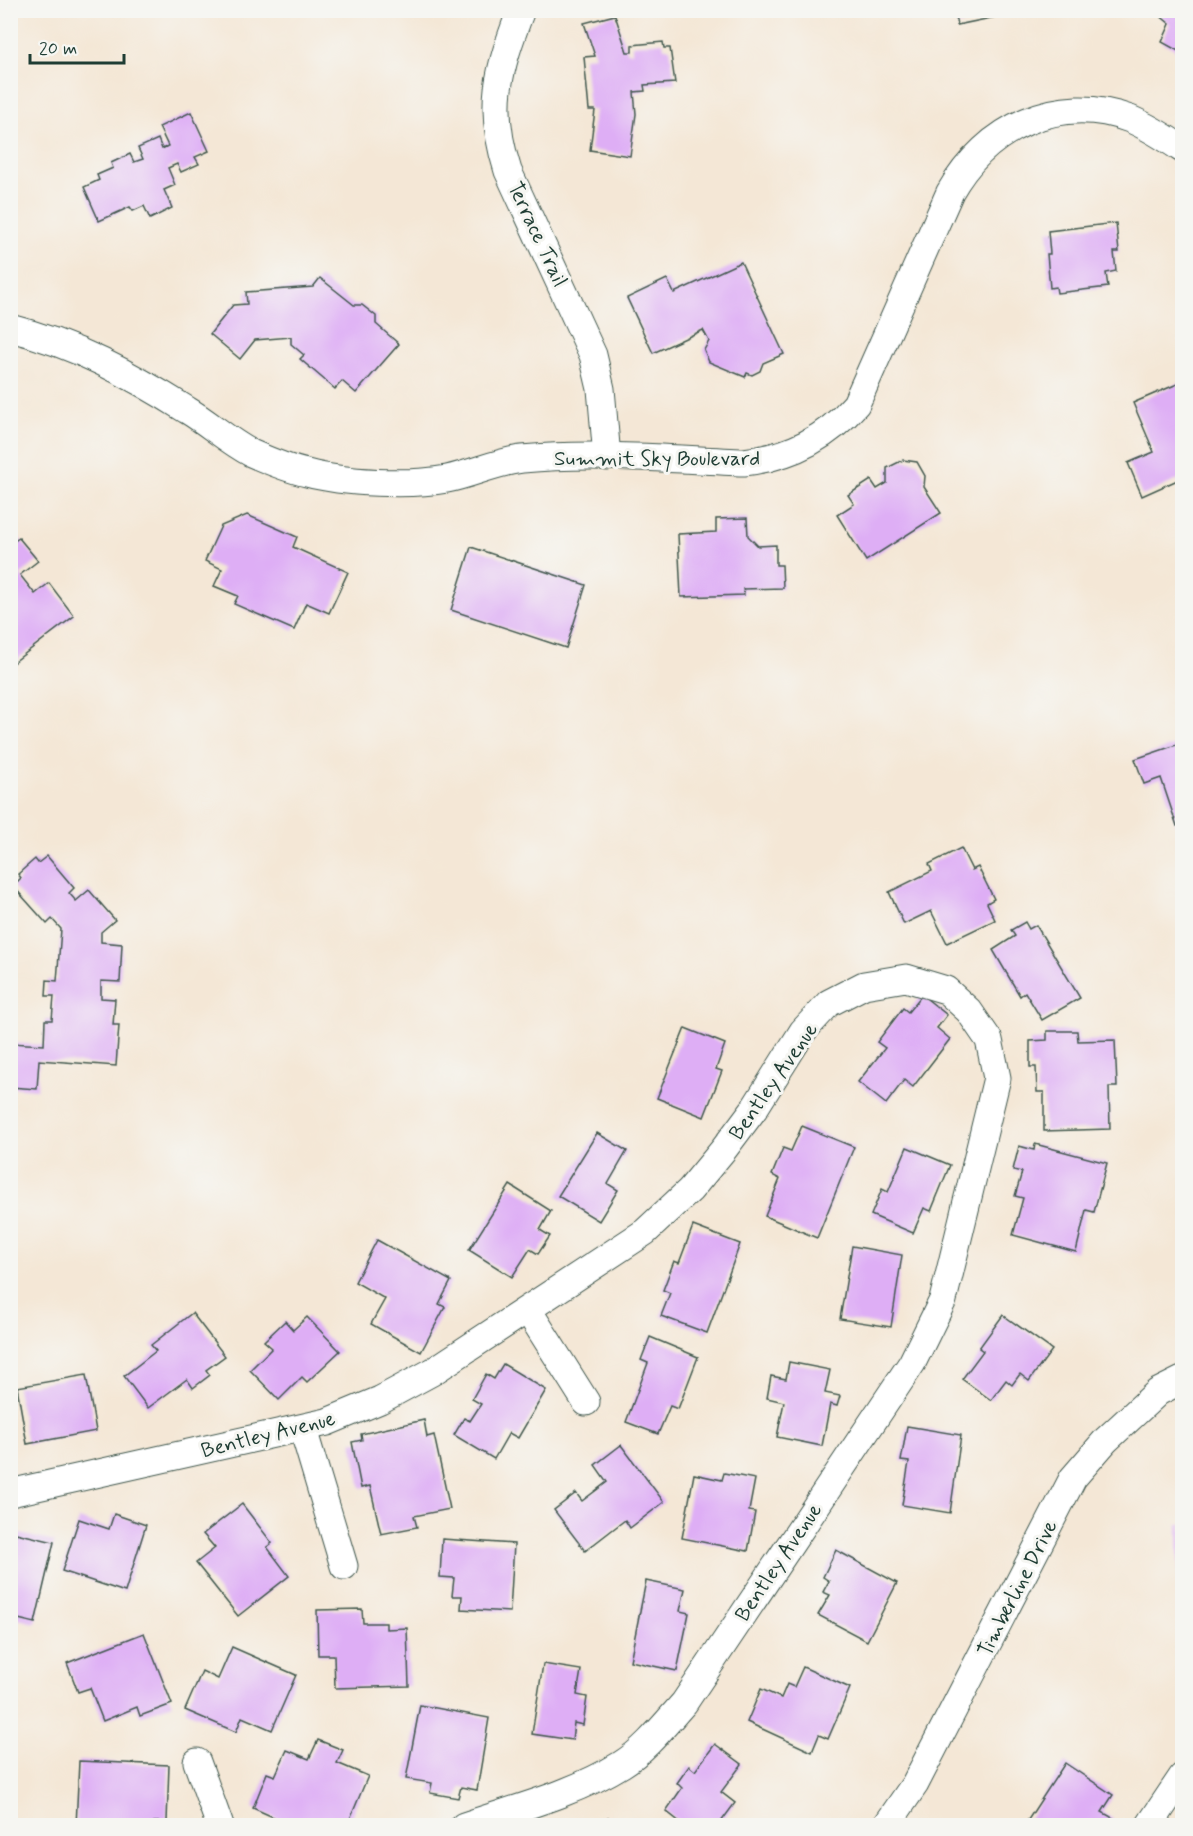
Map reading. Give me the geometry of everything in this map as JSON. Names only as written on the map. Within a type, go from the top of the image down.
[{"type":"street","name":"Terrace Trail","points":[[521,10],[498,80],[496,109],[501,149],[508,171],[593,355],[601,390],[607,457]]},
{"type":"street","name":"Summit Sky Boulevard","points":[[10,328],[96,359],[180,405],[250,452],[288,467],[326,478],[427,481],[447,479],[521,459],[607,457],[753,461],[796,450],[830,431],[856,404],[950,192],[958,177],[982,149],[998,137],[1037,117],[1060,111],[1085,109],[1131,120],[1162,135],[1182,149]]},
{"type":"street","name":"Bentley Avenue","points":[[10,1493],[303,1429],[327,1422],[380,1400],[432,1372],[645,1232],[690,1190],[724,1149],[754,1109],[803,1031],[829,1004],[864,985],[906,978],[946,990],[969,1011],[989,1040],[997,1078],[943,1300],[912,1363],[684,1703],[652,1738],[623,1763],[576,1788],[464,1826]]},
{"type":"street","points":[[528,1310],[586,1402]]},
{"type":"street","name":"Timberline Drive","points":[[886,1826],[915,1784],[1073,1478],[1106,1440],[1158,1392],[1182,1380]]},
{"type":"street","points":[[303,1429],[344,1566]]},
{"type":"street","points":[[197,1762],[220,1826]]},
{"type":"street","points":[[1149,1826],[1182,1777]]},
{"type":"building","points":[[759,10],[787,10],[787,15],[759,15]]},
{"type":"building","points":[[954,10],[999,10],[1001,16],[957,25]]},
{"type":"building","points":[[1153,10],[1182,10],[1182,53],[1162,42],[1170,24]]},
{"type":"building","points":[[615,15],[627,52],[632,52],[632,45],[663,42],[664,48],[670,48],[675,83],[644,85],[645,91],[634,92],[636,114],[630,156],[590,150],[595,110],[589,110],[584,57],[595,56],[584,23]]},
{"type":"building","points":[[191,112],[209,151],[195,157],[199,164],[181,172],[177,164],[168,168],[175,185],[164,190],[172,208],[150,219],[144,206],[133,211],[130,207],[99,221],[84,187],[99,180],[97,175],[113,168],[111,163],[130,154],[134,162],[143,159],[138,148],[158,139],[162,149],[168,146],[159,127]]},
{"type":"building","points":[[1116,223],[1119,252],[1114,252],[1116,271],[1106,273],[1108,287],[1057,293],[1056,287],[1050,288],[1047,254],[1050,254],[1048,231]]},
{"type":"building","points":[[741,262],[784,354],[763,363],[760,371],[752,375],[747,373],[745,377],[709,362],[704,350],[709,341],[703,330],[653,353],[627,298],[667,279],[674,293]]},
{"type":"building","points":[[320,278],[354,305],[362,305],[376,316],[376,324],[399,344],[356,393],[342,381],[335,389],[300,359],[304,355],[291,344],[291,337],[255,340],[240,359],[210,334],[233,305],[247,304],[246,292],[313,287]]},
{"type":"building","points":[[1182,382],[1182,478],[1142,496],[1128,463],[1154,452],[1133,403]]},
{"type":"building","points":[[903,460],[917,462],[925,476],[924,487],[941,513],[866,561],[837,515],[854,504],[848,495],[871,480],[877,489],[887,483],[887,468]]},
{"type":"building","points":[[247,515],[297,537],[293,547],[348,572],[329,613],[306,603],[294,630],[234,604],[238,596],[214,586],[222,569],[205,561],[221,526]]},
{"type":"building","points":[[747,518],[748,536],[758,546],[776,545],[776,565],[782,565],[783,588],[743,589],[744,595],[681,597],[678,534],[716,532],[716,519]]},
{"type":"building","points":[[19,538],[38,561],[20,575],[35,594],[49,583],[74,616],[10,665],[10,544]]},
{"type":"building","points":[[471,547],[586,585],[566,648],[451,610]]},
{"type":"building","points":[[1182,743],[1182,824],[1177,826],[1161,778],[1144,784],[1135,759]]},
{"type":"building","points":[[961,848],[972,870],[978,867],[994,899],[987,903],[995,920],[947,943],[931,911],[904,924],[889,892],[932,871],[929,864]]},
{"type":"building","points":[[47,856],[74,888],[69,893],[76,901],[89,890],[115,920],[101,932],[101,942],[122,944],[120,982],[101,981],[101,998],[115,999],[113,1025],[119,1025],[116,1066],[39,1060],[37,1089],[10,1087],[10,1043],[44,1045],[45,1020],[52,1020],[54,996],[46,996],[47,980],[57,981],[61,929],[52,919],[47,924],[13,886],[21,878],[18,874],[35,859],[38,863]]},
{"type":"building","points":[[1025,922],[1029,929],[1036,925],[1080,998],[1042,1020],[1025,992],[1020,996],[993,950],[1015,936],[1011,930]]},
{"type":"building","points":[[922,995],[947,1015],[937,1028],[950,1039],[913,1087],[904,1080],[886,1104],[858,1082],[885,1048],[877,1042],[903,1008],[908,1012]]},
{"type":"building","points":[[685,1028],[725,1044],[716,1069],[722,1071],[704,1117],[657,1098]]},
{"type":"building","points":[[1047,1031],[1077,1031],[1078,1041],[1115,1040],[1117,1087],[1109,1087],[1110,1129],[1044,1131],[1044,1092],[1037,1092],[1036,1067],[1030,1067],[1030,1041],[1047,1040]]},
{"type":"building","points":[[802,1126],[854,1147],[817,1238],[765,1216],[780,1179],[772,1175],[783,1148],[791,1151]]},
{"type":"building","points":[[597,1133],[627,1151],[608,1184],[618,1190],[599,1221],[558,1196]]},
{"type":"building","points":[[1035,1144],[1107,1163],[1094,1212],[1086,1210],[1076,1252],[1013,1235],[1023,1198],[1015,1196],[1022,1172],[1013,1170],[1019,1146],[1034,1150]]},
{"type":"building","points":[[907,1147],[950,1165],[931,1211],[924,1208],[913,1233],[871,1215],[882,1189],[888,1192]]},
{"type":"building","points":[[510,1185],[551,1211],[540,1230],[550,1236],[538,1254],[530,1249],[512,1277],[469,1250]]},
{"type":"building","points":[[693,1226],[740,1244],[707,1333],[661,1316],[670,1293],[663,1290],[674,1261],[679,1263]]},
{"type":"building","points":[[377,1240],[451,1281],[439,1304],[445,1307],[421,1352],[371,1324],[385,1299],[355,1282]]},
{"type":"building","points":[[852,1246],[902,1255],[891,1327],[840,1319]]},
{"type":"building","points":[[192,1313],[225,1356],[206,1370],[210,1375],[193,1388],[187,1379],[148,1408],[124,1376],[156,1351],[151,1345]]},
{"type":"building","points":[[1003,1315],[1052,1350],[1029,1381],[1020,1374],[1012,1385],[1006,1380],[991,1400],[962,1379],[983,1351],[979,1348]]},
{"type":"building","points":[[307,1317],[340,1351],[307,1382],[302,1377],[279,1400],[250,1370],[272,1348],[264,1341],[285,1321],[293,1330]]},
{"type":"building","points":[[650,1337],[698,1357],[678,1409],[670,1406],[658,1434],[626,1422],[648,1363],[641,1360]]},
{"type":"building","points":[[789,1362],[830,1370],[825,1393],[840,1396],[837,1406],[830,1404],[822,1446],[777,1437],[784,1402],[767,1398],[771,1376],[786,1379]]},
{"type":"building","points":[[503,1364],[546,1390],[518,1438],[509,1433],[494,1459],[454,1435],[464,1418],[470,1421],[481,1404],[472,1399],[486,1374],[494,1379]]},
{"type":"building","points":[[86,1375],[96,1431],[27,1444],[17,1387]]},
{"type":"building","points":[[424,1420],[427,1437],[434,1435],[450,1509],[414,1516],[417,1527],[381,1534],[370,1486],[361,1488],[352,1442],[362,1440],[361,1434]]},
{"type":"building","points":[[907,1426],[961,1435],[950,1513],[902,1505],[909,1462],[901,1461]]},
{"type":"building","points":[[621,1445],[664,1502],[630,1528],[625,1520],[585,1551],[554,1510],[576,1493],[582,1501],[607,1482],[595,1465]]},
{"type":"building","points":[[724,1473],[755,1479],[749,1511],[755,1512],[748,1551],[682,1538],[694,1474],[722,1480]]},
{"type":"building","points":[[242,1504],[272,1543],[267,1547],[289,1576],[238,1616],[196,1563],[215,1548],[203,1534]]},
{"type":"building","points":[[114,1514],[146,1525],[125,1592],[62,1571],[79,1519],[109,1529]]},
{"type":"building","points":[[1178,1524],[1182,1524],[1182,1601],[1179,1601]]},
{"type":"building","points":[[16,1533],[54,1542],[35,1623],[10,1617],[10,1556]]},
{"type":"building","points":[[442,1539],[514,1544],[510,1612],[461,1609],[462,1596],[452,1596],[454,1578],[440,1577]]},
{"type":"building","points":[[836,1550],[897,1583],[867,1641],[818,1615],[830,1595],[823,1592],[829,1581],[823,1577]]},
{"type":"building","points":[[646,1581],[685,1589],[680,1611],[689,1613],[677,1671],[630,1661]]},
{"type":"building","points":[[362,1609],[363,1623],[386,1623],[386,1629],[407,1628],[409,1686],[335,1688],[334,1655],[318,1655],[317,1610]]},
{"type":"building","points":[[144,1633],[172,1704],[140,1716],[137,1707],[103,1721],[90,1688],[78,1692],[67,1663]]},
{"type":"building","points":[[232,1647],[296,1675],[272,1730],[242,1717],[236,1732],[185,1710],[202,1671],[218,1679]]},
{"type":"building","points":[[543,1664],[581,1670],[577,1695],[587,1697],[583,1725],[574,1723],[572,1740],[532,1734]]},
{"type":"building","points":[[803,1667],[850,1688],[828,1739],[819,1735],[812,1752],[747,1722],[761,1689],[781,1698],[787,1684],[794,1687]]},
{"type":"building","points":[[420,1705],[489,1718],[477,1790],[461,1787],[458,1798],[430,1793],[432,1783],[406,1779]]},
{"type":"building","points":[[318,1740],[343,1750],[337,1763],[368,1776],[347,1826],[288,1826],[289,1824],[253,1808],[267,1773],[275,1776],[287,1750],[309,1759]]},
{"type":"building","points":[[715,1744],[742,1764],[721,1792],[735,1803],[718,1826],[685,1826],[666,1811],[682,1788],[677,1783],[689,1766],[695,1771]]},
{"type":"building","points":[[79,1761],[169,1765],[167,1822],[154,1822],[154,1826],[76,1826]]},
{"type":"building","points":[[1065,1763],[1113,1795],[1102,1812],[1113,1818],[1108,1826],[1024,1826]]},
{"type":"building","points":[[608,1817],[613,1826],[595,1826]]}]
